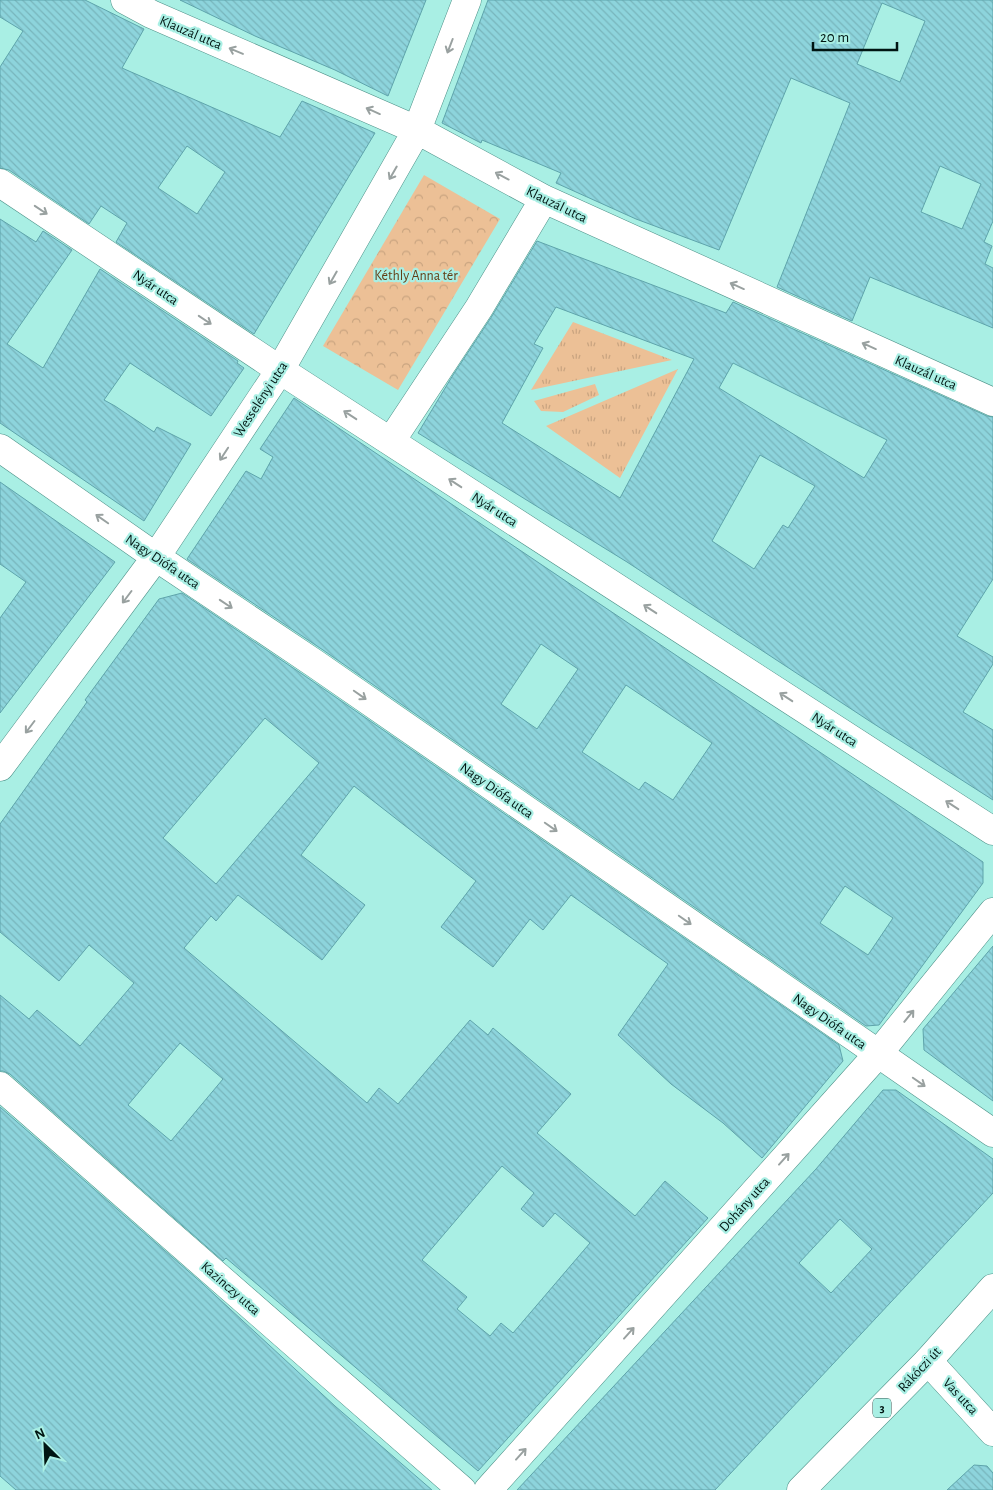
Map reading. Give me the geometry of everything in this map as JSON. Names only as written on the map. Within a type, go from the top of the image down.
[{"type":"street","name":"Klauzál utca","points":[[125,0],[151,14],[417,130],[544,199],[993,402]]},
{"type":"street","name":"Wesselényi utca","points":[[0,767],[156,558],[280,370],[417,130],[467,0]]},
{"type":"street","name":"Nyár utca","points":[[0,183],[280,370],[993,831]]},
{"type":"street","points":[[391,441],[479,308],[544,199]]},
{"type":"street","name":"Nagy Diófa utca","points":[[0,448],[156,558],[322,668],[993,1133]]},
{"type":"street","name":"Dohány utca","points":[[488,1490],[878,1054],[993,912]]},
{"type":"street","name":"Kazinczy utca","points":[[0,1086],[462,1490]]},
{"type":"street","name":"Rákóczi út","points":[[801,1490],[928,1361],[993,1288]]},
{"type":"street","name":"Vas utca","points":[[928,1361],[993,1432]]},
{"type":"green space","name":"Kéthly Anna tér","points":[[424,175],[500,219],[398,390],[323,346]]},
{"type":"green space","points":[[573,322],[672,360],[531,390]]},
{"type":"green space","points":[[678,369],[620,478],[546,426]]},
{"type":"green space","points":[[595,384],[599,395],[563,412],[541,411],[534,401]]},
{"type":"building","points":[[0,0],[85,0],[144,29],[122,68],[280,137],[302,101],[375,133],[254,334],[116,242],[127,223],[101,206],[89,224],[9,170],[0,168],[0,67],[23,31],[0,17]],"holes":[[[187,146],[225,172],[197,214],[158,188]]]},
{"type":"building","points":[[180,0],[426,0],[388,96]]},
{"type":"building","points":[[488,0],[993,0],[993,221],[984,242],[992,246],[985,264],[993,268],[993,328],[870,277],[852,321],[777,287],[850,103],[791,78],[719,250],[636,219],[556,183],[561,173],[482,140],[481,143],[442,123]],"holes":[[[882,3],[925,21],[900,82],[857,64]],[[940,166],[981,184],[962,229],[921,212]]]},
{"type":"building","points":[[0,219],[36,242],[43,231],[72,250],[7,344],[43,368],[100,269],[238,361],[237,363],[244,368],[211,416],[130,363],[104,400],[154,432],[157,427],[191,444],[144,521],[0,423]]},
{"type":"building","points":[[537,241],[726,313],[733,302],[987,416],[993,417],[993,579],[957,636],[993,657],[993,664],[963,712],[993,730],[993,800],[627,562],[418,433]],"holes":[[[556,307],[694,359],[620,498],[502,423],[543,348],[534,344]],[[733,363],[887,440],[864,478],[719,388]],[[760,455],[815,486],[788,528],[783,525],[754,569],[712,541]]]},
{"type":"building","points":[[294,398],[983,862],[983,883],[879,1025],[866,1026],[323,650],[187,559],[246,471],[261,479],[273,457],[260,449]],"holes":[[[541,644],[578,669],[537,729],[501,704]],[[626,685],[712,743],[673,800],[645,782],[639,790],[582,752]],[[845,886],[893,918],[868,955],[820,923]]]},
{"type":"building","points":[[0,482],[115,562],[0,713],[0,618],[26,582],[0,564]]},
{"type":"building","points":[[182,593],[839,1045],[843,1061],[762,1158],[723,1123],[671,1084],[618,1035],[668,964],[571,895],[543,930],[530,919],[493,967],[441,927],[476,881],[354,786],[301,855],[365,905],[322,960],[238,895],[216,921],[211,916],[184,948],[367,1103],[379,1088],[398,1104],[470,1020],[488,1035],[493,1028],[571,1094],[537,1133],[635,1216],[665,1181],[708,1218],[478,1471],[226,1258],[223,1261],[10,1074],[0,1071],[0,995],[29,1019],[37,1010],[80,1046],[134,983],[89,945],[59,981],[0,932],[0,824],[87,702],[85,700],[159,599]],"holes":[[[265,718],[319,763],[216,884],[163,838]],[[180,1043],[223,1079],[171,1141],[128,1105]],[[502,1166],[534,1193],[521,1209],[543,1227],[555,1213],[590,1243],[513,1333],[501,1323],[490,1336],[457,1309],[467,1297],[422,1260]]]},
{"type":"building","points":[[993,946],[993,1101],[924,1050],[923,1029]]},
{"type":"building","points":[[883,1090],[896,1090],[993,1159],[993,1193],[715,1490],[517,1490],[816,1169]],"holes":[[[840,1219],[872,1249],[831,1293],[799,1263]]]},
{"type":"building","points":[[0,1107],[203,1284],[335,1406],[432,1490],[16,1490],[0,1476]]},
{"type":"building","points":[[974,1465],[987,1466],[993,1473],[993,1490],[947,1490]]}]
